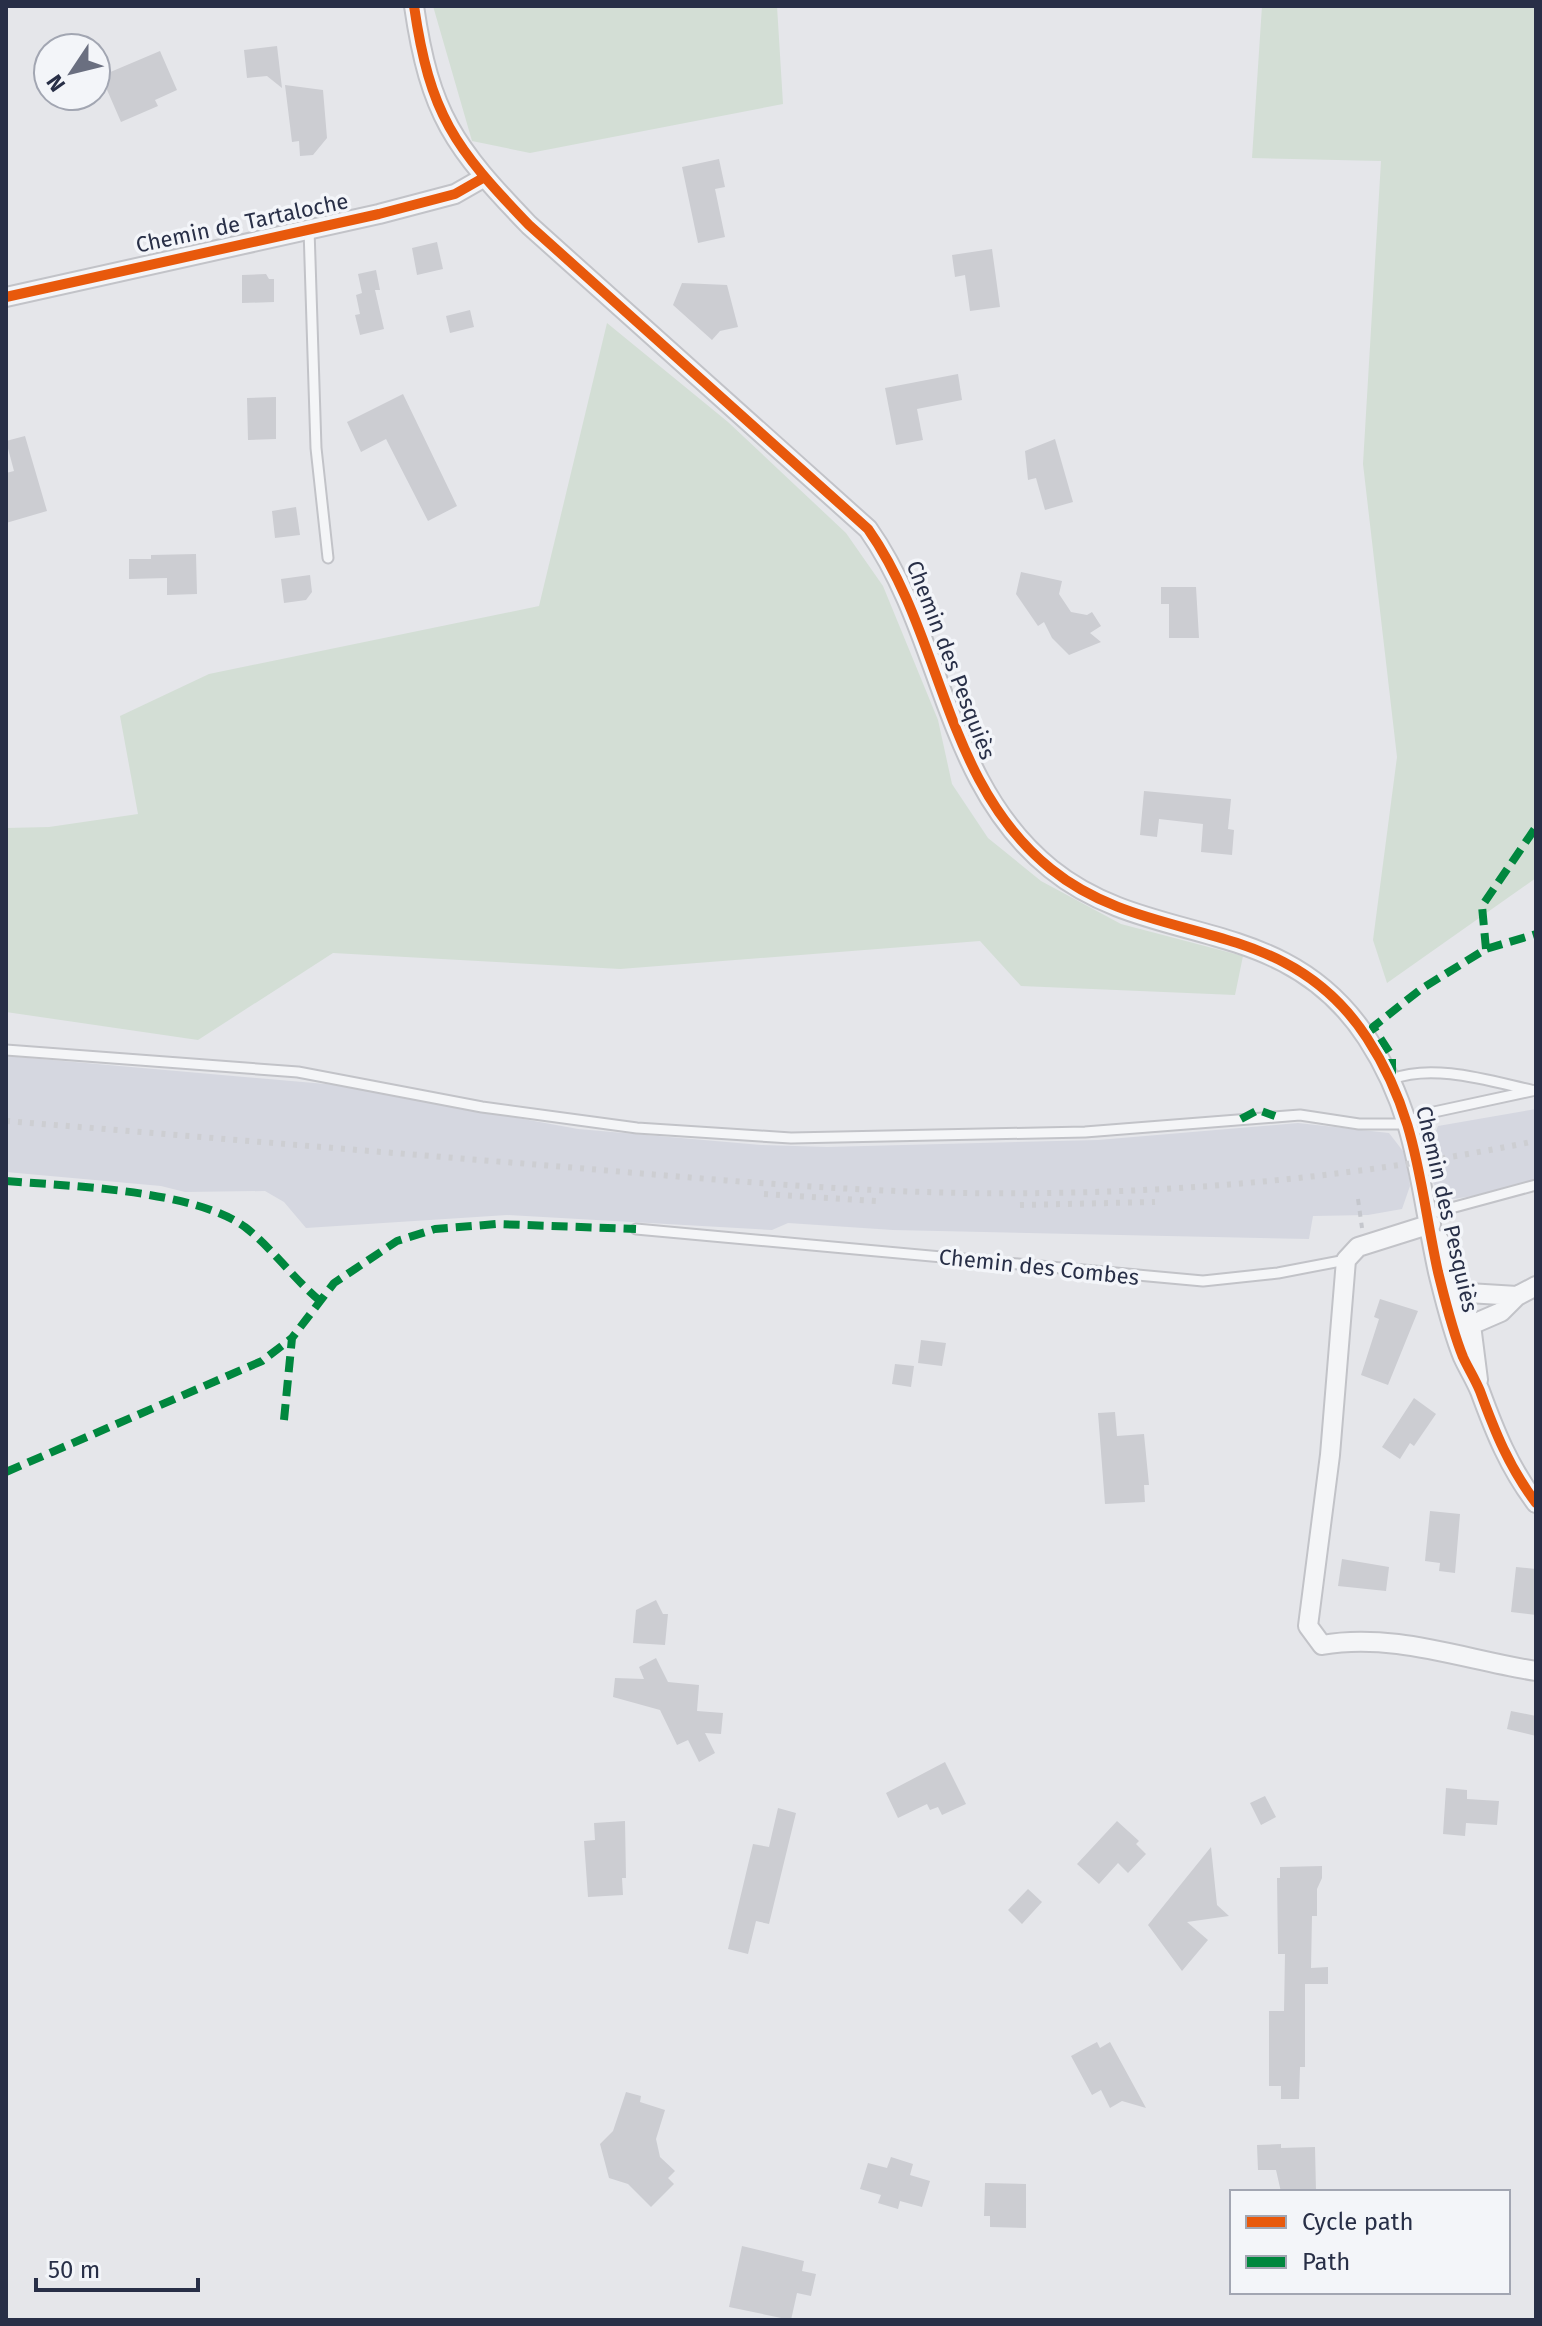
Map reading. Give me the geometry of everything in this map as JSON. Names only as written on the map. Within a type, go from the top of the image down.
[{"type":"street","name":"Chemin des Pesquiès","points":[[414,6],[421,58],[437,106],[455,142],[483,178],[529,225],[868,529],[892,563],[916,615],[954,731],[976,779],[1023,844],[1078,888],[1128,909],[1248,945],[1282,959],[1308,976],[1359,1027],[1392,1079],[1409,1122],[1450,1316],[1463,1356],[1500,1448],[1536,1503]]},
{"type":"street","name":"Chemin de Tartaloche","points":[[6,297],[455,194],[483,178]]},
{"type":"street","name":"Chemin des Pesquiès","points":[[1430,1219],[1471,1325],[1478,1387]]},
{"type":"street","name":"Chemin des Combes","points":[[1346,1260],[1358,1247],[1430,1219]]},
{"type":"street","points":[[1346,1260],[1330,1455],[1308,1626],[1322,1645],[1356,1639],[1386,1642],[1536,1671]]},
{"type":"street","points":[[1517,1296],[1462,1296],[1450,1316],[1471,1325],[1501,1312],[1517,1296],[1536,1286]]},
{"type":"lane","points":[[309,229],[316,448],[328,558]]},
{"type":"lane","points":[[6,1050],[298,1072],[482,1107],[622,1126],[791,1138],[1085,1132],[1300,1115],[1359,1124],[1409,1122],[1434,1112],[1535,1090]]},
{"type":"lane","points":[[1392,1079],[1403,1074],[1437,1074],[1535,1090]]},
{"type":"lane","points":[[1430,1219],[1536,1185]]},
{"type":"lane","name":"Chemin des Combes","points":[[636,1229],[1203,1281],[1278,1273],[1346,1260]]},
{"type":"path","points":[[1358,1199],[1360,1215]]},
{"type":"shaded area","points":[[433,6],[777,6],[783,104],[530,153],[472,141]]},
{"type":"shaded area","points":[[1262,6],[1536,6],[1536,878],[1387,983],[1373,940],[1397,757],[1363,464],[1381,161],[1252,158]]},
{"type":"shaded area","points":[[607,323],[728,422],[846,533],[883,586],[938,720],[952,784],[988,838],[1041,881],[1121,924],[1243,956],[1235,995],[1021,986],[980,941],[620,969],[333,953],[198,1040],[6,1012],[6,828],[49,827],[138,814],[120,716],[209,674],[539,606]]},
{"type":"shaded area","points":[[6,1056],[337,1085],[578,1129],[761,1145],[827,1147],[1098,1140],[1298,1123],[1389,1133],[1406,1155],[1410,1186],[1402,1209],[1368,1215],[1313,1216],[1309,1239],[893,1230],[788,1223],[772,1230],[507,1215],[306,1228],[284,1202],[265,1191],[185,1192],[161,1186],[6,1172]]},
{"type":"shaded area","points":[[1536,1109],[1536,1180],[1447,1200],[1433,1183],[1428,1151],[1438,1126]]},
{"type":"building","points":[[277,46],[282,88],[267,76],[247,78],[244,50]]},
{"type":"building","points":[[160,51],[177,90],[155,100],[158,106],[121,122],[112,101],[112,71]]},
{"type":"building","points":[[285,85],[323,90],[327,138],[313,155],[300,156],[299,141],[292,142]]},
{"type":"building","points":[[719,159],[725,187],[715,189],[725,237],[698,243],[682,167]]},
{"type":"building","points":[[437,242],[443,269],[417,275],[412,248]]},
{"type":"building","points":[[992,249],[1000,307],[970,311],[965,275],[955,277],[952,255]]},
{"type":"building","points":[[376,270],[380,290],[375,290],[384,329],[360,335],[355,315],[360,314],[356,295],[362,293],[358,274]]},
{"type":"building","points":[[266,274],[269,279],[274,279],[274,302],[242,303],[242,275]]},
{"type":"building","points":[[682,283],[727,285],[738,327],[720,331],[712,340],[673,305]]},
{"type":"building","points":[[470,310],[474,327],[450,333],[446,316]]},
{"type":"building","points":[[958,374],[962,400],[917,409],[923,440],[896,445],[885,388]]},
{"type":"building","points":[[403,394],[457,506],[428,521],[386,439],[361,452],[347,422]]},
{"type":"building","points":[[276,397],[276,439],[248,440],[247,398]]},
{"type":"building","points":[[25,436],[47,511],[6,523],[6,473],[14,471],[6,441]]},
{"type":"building","points":[[1055,439],[1073,502],[1045,510],[1036,478],[1028,480],[1025,451]]},
{"type":"building","points":[[296,507],[300,535],[275,538],[272,511]]},
{"type":"building","points":[[196,554],[197,594],[167,595],[167,578],[129,579],[129,559]]},
{"type":"building","points":[[1021,572],[1062,581],[1059,594],[1071,612],[1087,615],[1092,612],[1101,626],[1090,633],[1101,642],[1069,655],[1052,638],[1044,622],[1038,626],[1016,594]]},
{"type":"building","points":[[310,575],[312,592],[306,600],[284,603],[281,579]]},
{"type":"building","points":[[1161,587],[1196,587],[1199,638],[1169,638],[1169,604],[1161,604]]},
{"type":"building","points":[[1144,791],[1231,799],[1228,829],[1234,830],[1232,855],[1201,852],[1203,824],[1159,819],[1157,837],[1140,835]]},
{"type":"building","points":[[1380,1299],[1418,1311],[1388,1385],[1361,1375],[1379,1319],[1374,1317]]},
{"type":"building","points":[[921,1340],[946,1343],[942,1366],[918,1363]]},
{"type":"building","points":[[895,1364],[914,1366],[911,1387],[892,1384]]},
{"type":"building","points":[[1414,1398],[1436,1414],[1414,1446],[1410,1443],[1400,1459],[1382,1447]]},
{"type":"building","points":[[1115,1412],[1117,1436],[1144,1434],[1149,1485],[1144,1485],[1145,1502],[1105,1504],[1098,1413]]},
{"type":"building","points":[[1430,1511],[1460,1514],[1455,1573],[1439,1571],[1440,1563],[1425,1561]]},
{"type":"building","points":[[1342,1559],[1389,1567],[1386,1591],[1338,1586]]},
{"type":"building","points":[[1516,1567],[1536,1569],[1536,1615],[1511,1612]]},
{"type":"building","points":[[656,1600],[663,1614],[668,1614],[665,1645],[633,1643],[636,1610]]},
{"type":"building","points":[[656,1658],[668,1682],[699,1685],[697,1711],[723,1713],[721,1734],[705,1733],[715,1753],[699,1762],[688,1740],[677,1745],[660,1710],[613,1697],[615,1678],[644,1679],[639,1667]]},
{"type":"building","points":[[1511,1711],[1536,1716],[1536,1736],[1507,1729]]},
{"type":"building","points":[[945,1762],[966,1804],[942,1815],[938,1807],[930,1810],[927,1804],[898,1818],[886,1793]]},
{"type":"building","points":[[1446,1788],[1467,1790],[1467,1799],[1499,1801],[1497,1825],[1466,1823],[1465,1836],[1443,1834]]},
{"type":"building","points":[[1265,1796],[1276,1817],[1261,1825],[1250,1803]]},
{"type":"building","points":[[778,1808],[796,1813],[769,1924],[756,1921],[748,1954],[728,1949],[753,1844],[769,1847]]},
{"type":"building","points":[[625,1821],[626,1878],[622,1878],[623,1895],[588,1897],[584,1841],[595,1840],[594,1823]]},
{"type":"building","points":[[1117,1821],[1139,1841],[1136,1844],[1146,1854],[1128,1873],[1118,1863],[1099,1884],[1077,1864]]},
{"type":"building","points":[[1211,1847],[1217,1905],[1229,1916],[1187,1922],[1208,1940],[1182,1971],[1148,1925]]},
{"type":"building","points":[[1322,1866],[1322,1878],[1317,1889],[1317,1916],[1312,1916],[1311,1968],[1328,1967],[1328,1984],[1305,1984],[1305,2067],[1300,2067],[1299,2099],[1281,2099],[1281,2086],[1269,2086],[1269,2011],[1284,2011],[1285,1954],[1278,1954],[1277,1878],[1280,1878],[1280,1867]]},
{"type":"building","points":[[1028,1889],[1042,1902],[1022,1924],[1008,1910]]},
{"type":"building","points":[[1097,2042],[1100,2048],[1110,2042],[1146,2108],[1122,2101],[1110,2108],[1101,2090],[1092,2095],[1071,2056]]},
{"type":"building","points":[[626,2092],[641,2096],[640,2102],[665,2110],[656,2139],[660,2157],[675,2171],[668,2178],[674,2184],[651,2207],[628,2184],[609,2178],[600,2144],[613,2131]]},
{"type":"building","points":[[1257,2145],[1315,2147],[1316,2190],[1281,2190],[1276,2170],[1258,2170]]},
{"type":"building","points":[[891,2157],[913,2164],[910,2175],[930,2181],[922,2207],[900,2201],[898,2209],[878,2203],[881,2195],[860,2189],[868,2163],[887,2168]]},
{"type":"building","points":[[985,2183],[1026,2184],[1026,2228],[990,2227],[990,2216],[984,2216]]},
{"type":"building","points":[[742,2246],[804,2261],[802,2271],[816,2274],[811,2296],[797,2293],[791,2320],[729,2307]]},
{"type":"railway","points":[[6,1121],[722,1180],[852,1189],[980,1193],[1107,1192],[1292,1179],[1414,1163],[1536,1141]]},
{"type":"railway","points":[[764,1194],[876,1201]]},
{"type":"railway","points":[[1020,1205],[1155,1202]]},
{"type":"marked path","points":[[1486,949],[1482,906],[1536,827]]},
{"type":"marked path","points":[[1392,1075],[1392,1056],[1373,1027],[1421,989],[1486,949],[1536,934]]},
{"type":"marked path","points":[[1241,1119],[1258,1110],[1275,1116]]},
{"type":"marked path","points":[[6,1181],[130,1192],[195,1205],[223,1215],[255,1235],[319,1300]]},
{"type":"marked path","points":[[284,1420],[292,1338],[334,1283],[397,1241],[435,1229],[497,1224],[636,1229]]},
{"type":"marked path","points":[[6,1472],[262,1361],[292,1338]]},
{"type":"cycle path","points":[[414,6],[428,75],[449,127],[503,198],[529,225],[868,529],[893,571],[913,615],[966,752],[988,794],[1015,834],[1051,869],[1090,894],[1131,912],[1257,950],[1297,969],[1334,998],[1367,1038],[1384,1067],[1407,1123],[1438,1272],[1459,1347],[1504,1449],[1536,1503]]},
{"type":"cycle path","points":[[6,297],[379,214],[455,194],[483,178]]}]
